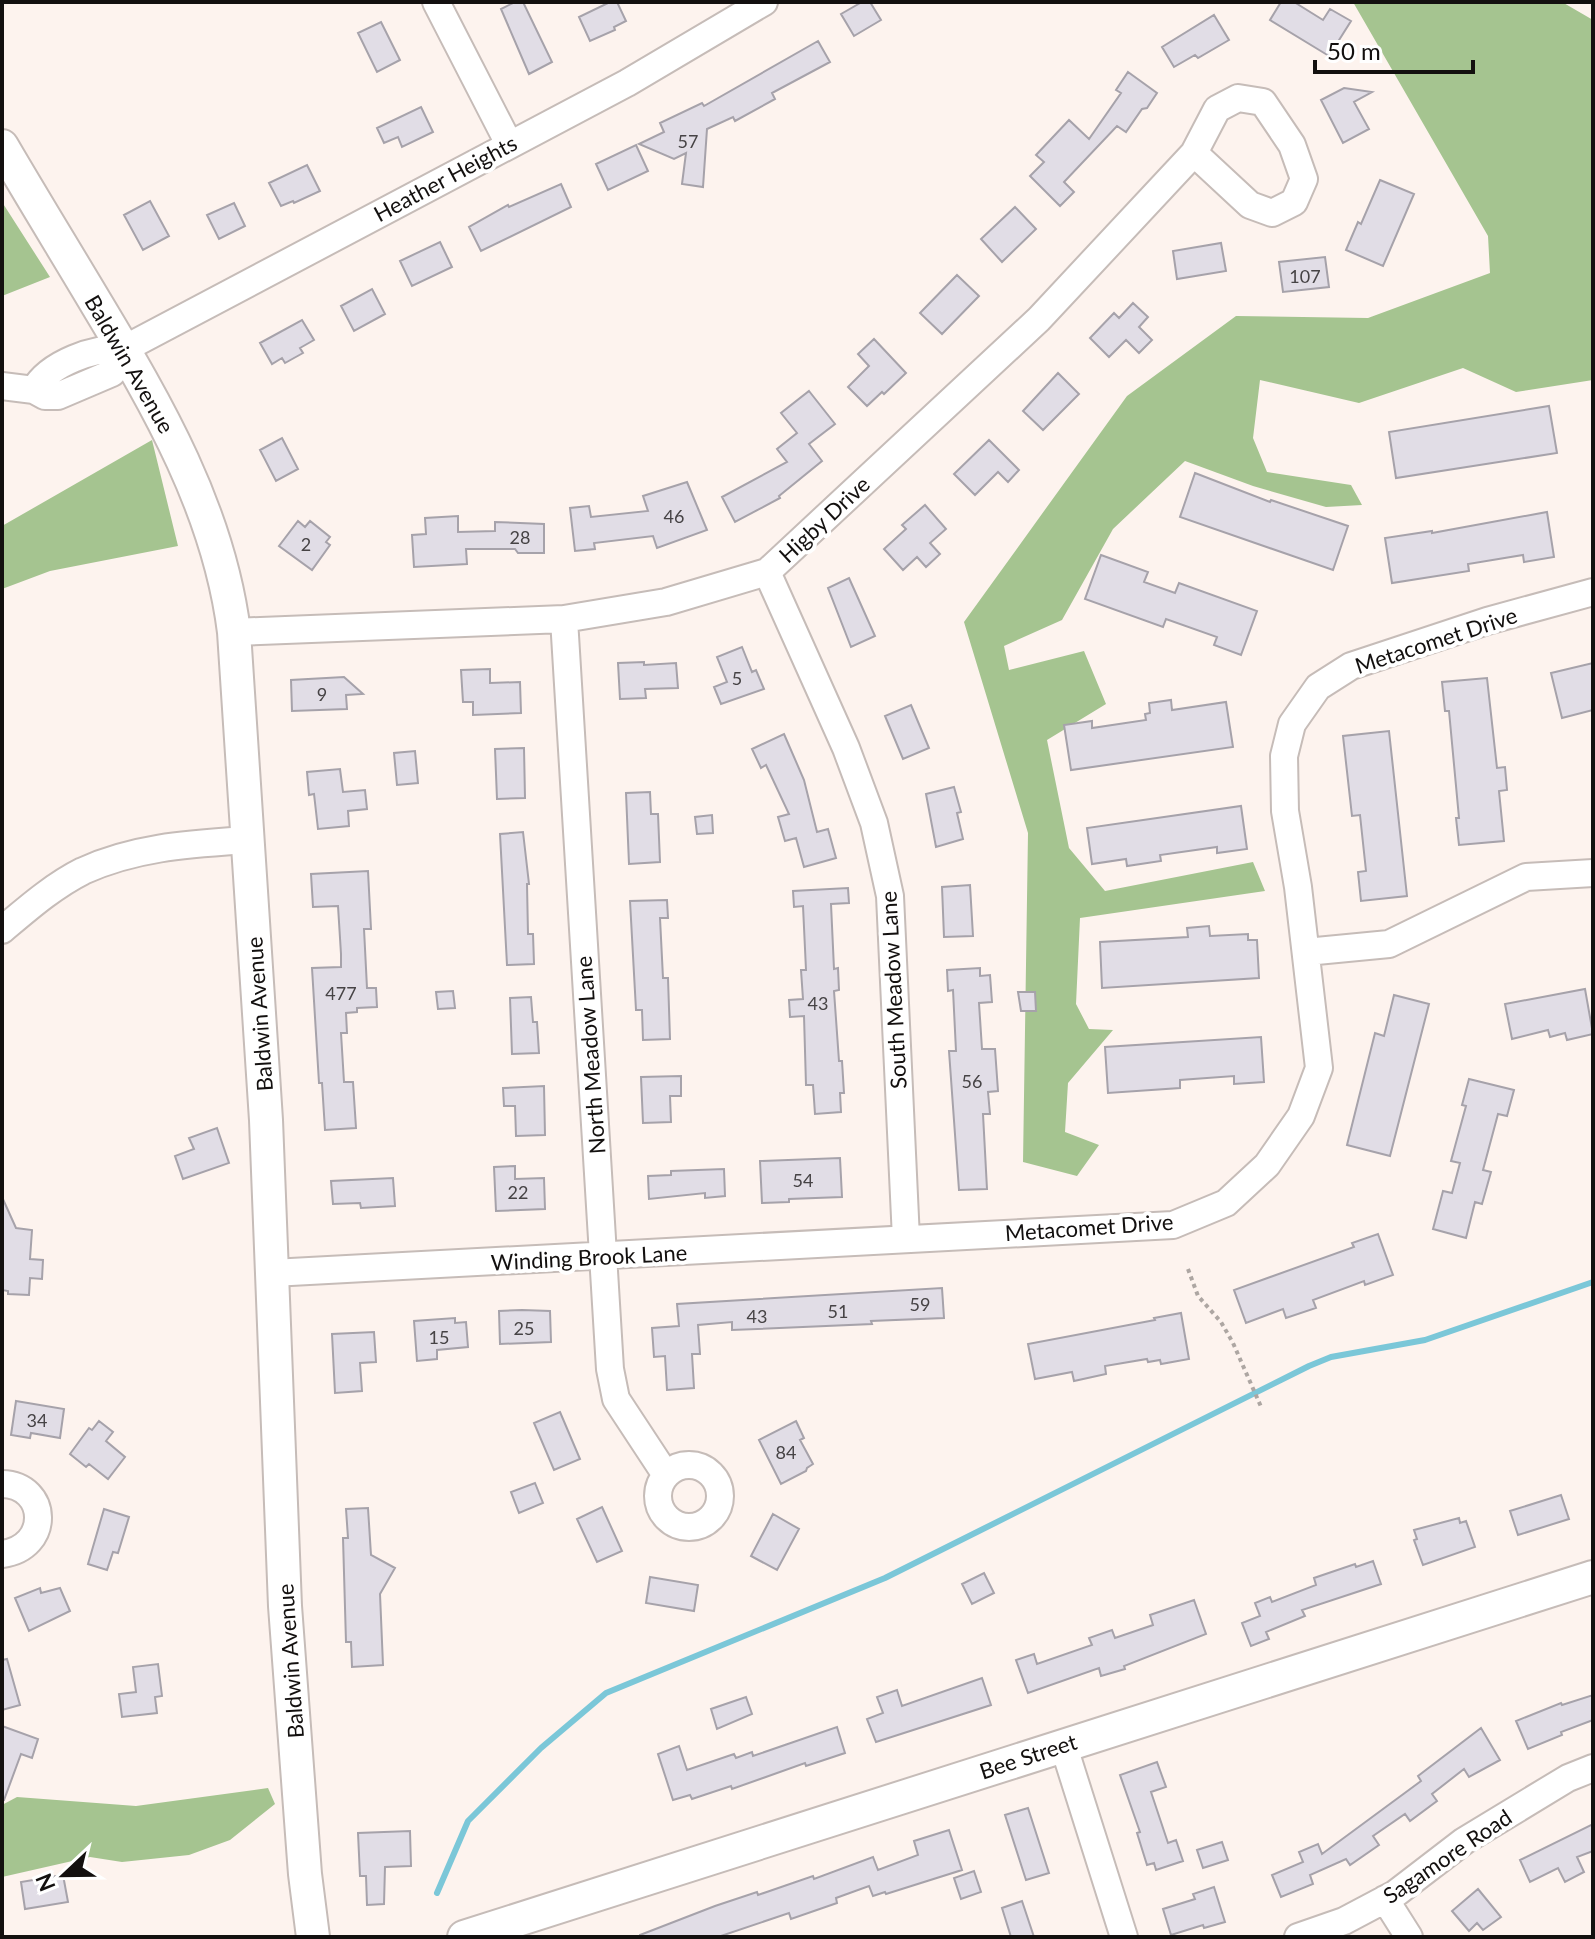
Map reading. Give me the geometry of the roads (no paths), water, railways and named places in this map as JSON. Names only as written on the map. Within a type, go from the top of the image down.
[{"type":"street","points":[[436,2],[509,144]]},
{"type":"street","name":"Heather Heights","points":[[124,349],[627,83],[764,2]]},
{"type":"street","name":"Higby Drive","points":[[234,632],[564,619],[666,602],[767,572],[1039,319],[1194,153],[1217,109],[1238,98],[1263,102],[1292,145],[1304,179],[1294,202],[1272,213],[1250,205],[1194,153]]},
{"type":"street","name":"Baldwin Avenue","points":[[2,146],[124,349],[196,489],[222,569],[234,632],[261,1032],[285,1606],[305,1874],[313,1937]]},
{"type":"street","points":[[2,386],[34,390],[46,375],[90,351],[124,349]]},
{"type":"street","name":"South Meadow Lane","points":[[767,572],[846,748],[874,823],[890,896],[906,1239]]},
{"type":"street","name":"Metacomet Drive","points":[[906,1239],[1173,1225],[1226,1203],[1267,1165],[1301,1116],[1319,1068],[1285,811],[1284,756],[1292,724],[1318,687],[1351,666],[1487,621],[1593,592]]},
{"type":"street","name":"North Meadow Lane","points":[[564,619],[610,1369],[616,1399],[666,1475]]},
{"type":"street","points":[[2,930],[47,893],[120,856],[168,846],[246,840]]},
{"type":"street","points":[[1306,952],[1389,944],[1526,877],[1593,873]]},
{"type":"street","name":"Winding Brook Lane","points":[[272,1273],[906,1239]]},
{"type":"street","points":[[2,1484],[19,1488],[30,1496],[37,1508],[38,1522],[35,1535],[27,1546],[15,1553],[2,1554]]},
{"type":"street","name":"Bee Street","points":[[464,1937],[1593,1577]]},
{"type":"street","points":[[1063,1744],[1124,1937]]},
{"type":"street","name":"Sagamore Road","points":[[1298,1937],[1344,1921],[1385,1899],[1464,1841],[1568,1778],[1593,1768]]},
{"type":"street","points":[[1385,1899],[1409,1937]]},
{"type":"waterway","points":[[437,1893],[468,1821],[541,1748],[606,1693],[885,1578],[1309,1366],[1331,1357],[1425,1340],[1593,1282]]}]
